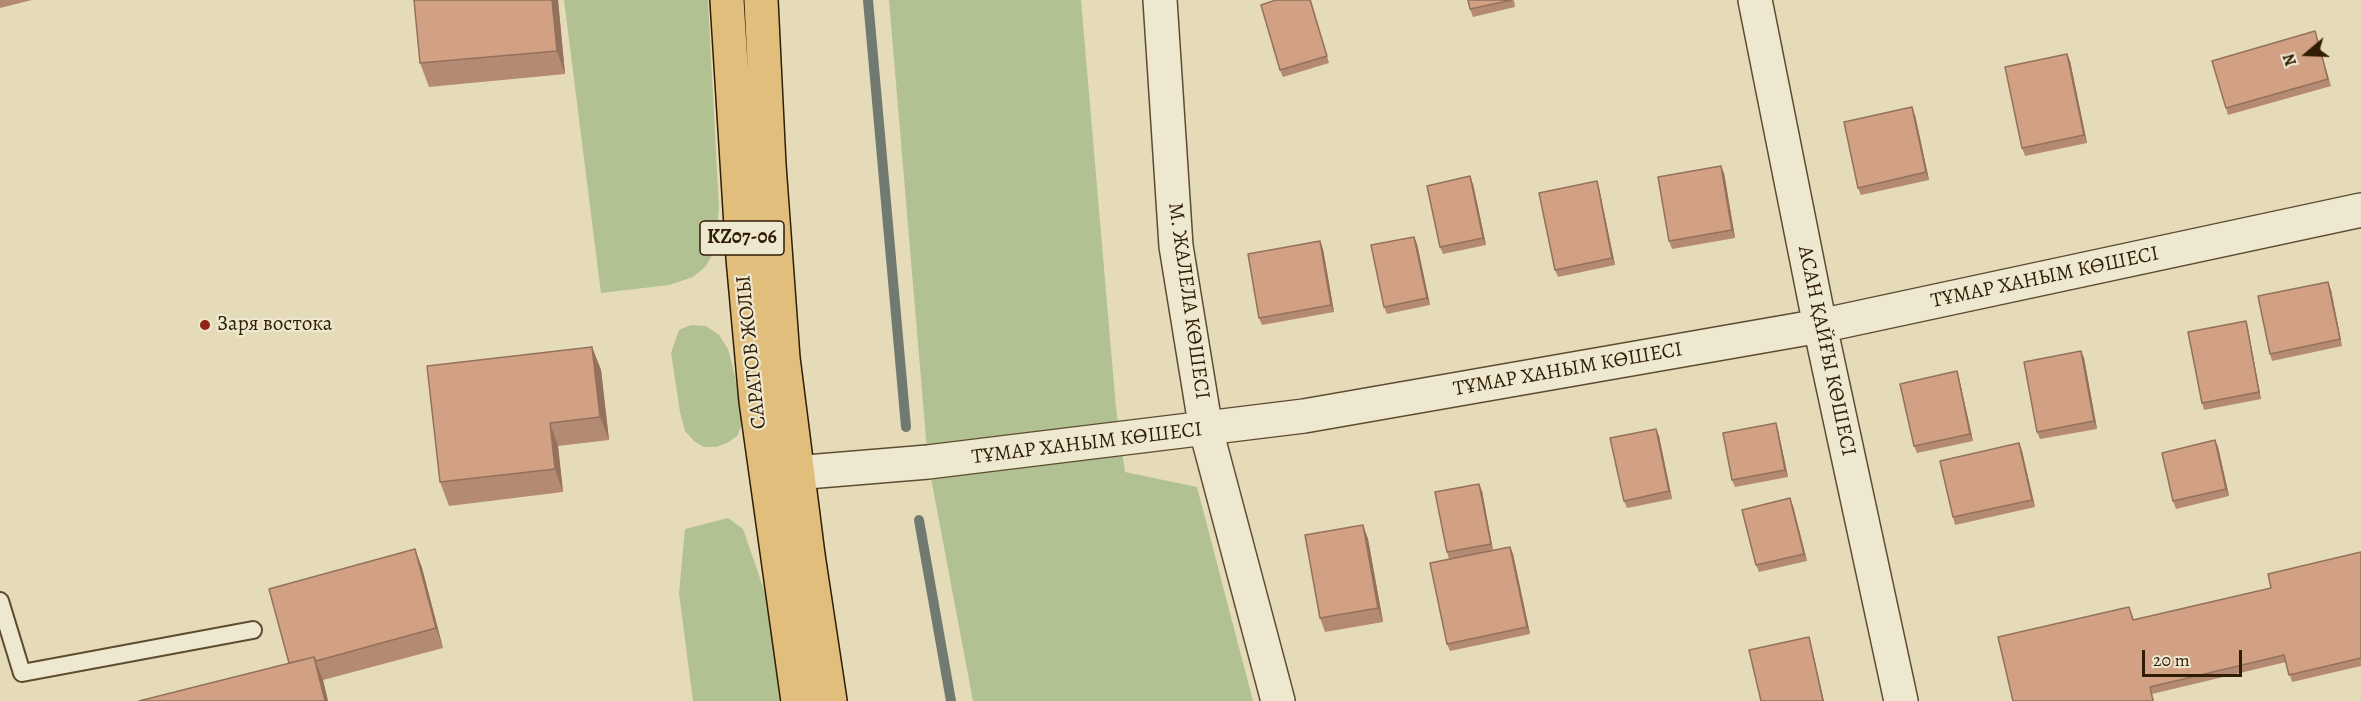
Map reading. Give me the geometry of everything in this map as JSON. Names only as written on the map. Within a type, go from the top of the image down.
[{"type":"main road","name":"САРАТОВ ЖОЛЫ","points":[[727,0],[743,258],[782,475],[830,701]]},
{"type":"main road","name":"САРАТОВ ЖОЛЫ","points":[[761,0],[769,165],[782,336],[782,475],[798,701]]},
{"type":"street","name":"М. ЖАЛЕЛА КӨШЕСІ","points":[[1161,0],[1176,246],[1206,430],[1278,701]]},
{"type":"street","name":"АСАН ҚАЙҒЫ КӨШЕСІ","points":[[1755,0],[1820,326],[1900,701]]},
{"type":"street","name":"ТҰМАР ХАНЫМ КӨШЕСІ","points":[[782,475],[921,463],[1206,430],[1315,414],[1820,326],[2361,210]]},
{"type":"lane","points":[[0,601],[22,673],[253,630]]},
{"type":"green space","points":[[564,0],[708,0],[719,208],[715,250],[706,266],[693,277],[669,285],[601,293]]},
{"type":"green space","points":[[889,0],[1081,0],[1116,408],[1125,472],[1197,487],[1253,701],[973,701],[928,462]]},
{"type":"green space","points":[[691,325],[706,326],[719,335],[728,349],[735,376],[742,423],[738,435],[729,442],[716,447],[704,447],[695,442],[685,431],[680,412],[671,353],[679,330]]},
{"type":"green space","points":[[728,518],[743,529],[766,596],[781,701],[693,701],[679,593],[685,529]]},
{"type":"building","points":[[414,0],[552,0],[557,51],[420,63]]},
{"type":"building","points":[[1276,0],[1310,0],[1327,56],[1280,70],[1261,5]]},
{"type":"building","points":[[1468,0],[1512,0],[1470,9]]},
{"type":"building","points":[[2315,31],[2328,79],[2226,108],[2212,61]]},
{"type":"building","points":[[2067,54],[2084,135],[2022,148],[2005,67]]},
{"type":"building","points":[[1912,107],[1926,172],[1858,188],[1844,122]]},
{"type":"building","points":[[1721,166],[1732,230],[1669,241],[1658,177]]},
{"type":"building","points":[[1470,176],[1483,238],[1440,247],[1427,186]]},
{"type":"building","points":[[1597,181],[1612,258],[1555,270],[1539,193]]},
{"type":"building","points":[[1414,237],[1427,298],[1384,307],[1371,245]]},
{"type":"building","points":[[1320,241],[1331,305],[1259,318],[1248,254]]},
{"type":"building","points":[[2328,282],[2340,339],[2270,354],[2258,296]]},
{"type":"building","points":[[2246,321],[2259,392],[2202,403],[2188,332]]},
{"type":"building","points":[[592,347],[600,417],[550,423],[555,469],[440,482],[427,366]]},
{"type":"building","points":[[2081,351],[2094,421],[2037,432],[2024,362]]},
{"type":"building","points":[[1957,371],[1970,434],[1914,446],[1900,384]]},
{"type":"building","points":[[1776,423],[1785,470],[1732,480],[1723,433]]},
{"type":"building","points":[[1656,429],[1669,491],[1624,501],[1610,438]]},
{"type":"building","points":[[2215,440],[2226,489],[2173,501],[2162,453]]},
{"type":"building","points":[[2019,443],[2032,500],[1953,517],[1940,461]]},
{"type":"building","points":[[1479,484],[1491,544],[1447,552],[1435,492]]},
{"type":"building","points":[[1790,498],[1804,554],[1756,565],[1742,510]]},
{"type":"building","points":[[1363,525],[1378,608],[1320,618],[1305,535]]},
{"type":"building","points":[[1510,547],[1527,627],[1447,644],[1430,563]]},
{"type":"building","points":[[415,549],[436,628],[316,661],[314,657],[289,663],[269,589]]},
{"type":"building","points":[[2361,552],[2361,658],[2289,675],[2284,655],[2150,687],[2153,701],[2013,701],[1998,637],[2129,607],[2133,620],[2271,588],[2268,574]]},
{"type":"building","points":[[1809,637],[1823,701],[1761,701],[1749,650]]},
{"type":"building","points":[[314,657],[325,701],[139,701]]},
{"type":"waterway","points":[[868,0],[906,427]]},
{"type":"waterway","points":[[919,520],[951,701]]},
{"type":"place","name":"Заря востока","points":[[205,325]]}]
